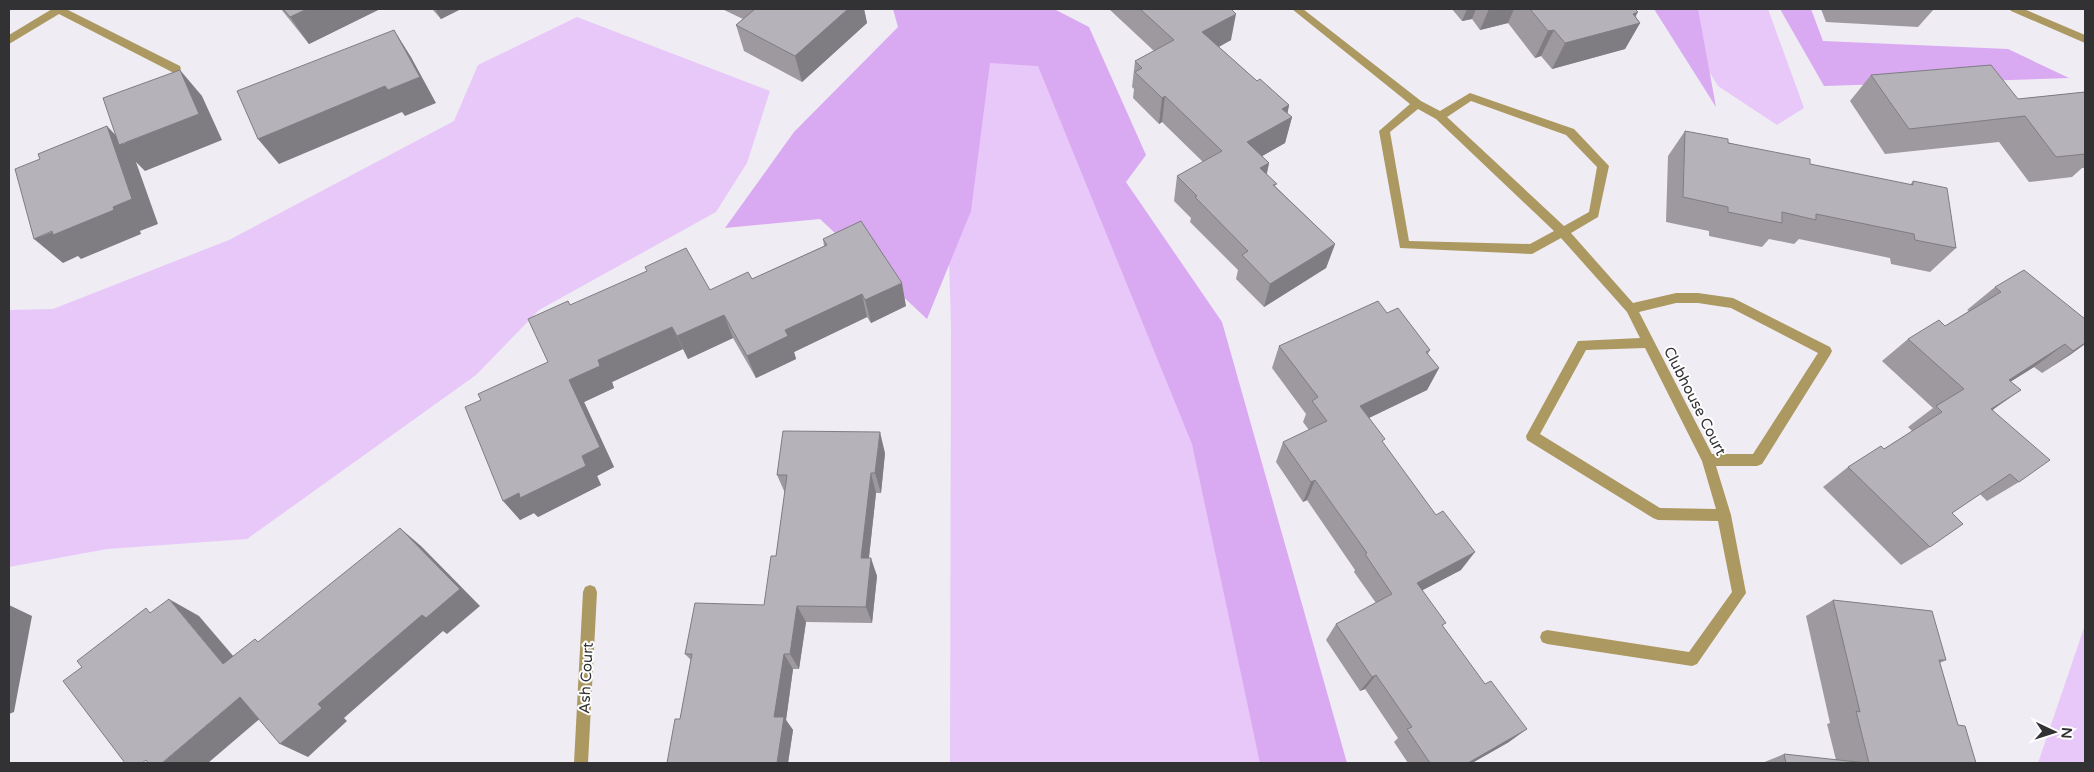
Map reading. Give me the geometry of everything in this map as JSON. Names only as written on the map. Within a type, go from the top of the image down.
[{"type":"street","points":[[9,40],[59,9],[176,69]]},
{"type":"street","name":"Clubhouse Court","points":[[1297,9],[1417,104],[1440,116],[1564,232],[1631,309],[1708,460],[1724,515],[1739,593],[1692,659],[1547,638]]},
{"type":"street","points":[[2015,9],[2085,39]]},
{"type":"street","points":[[1417,104],[1384,131],[1404,245],[1532,249],[1594,214],[1603,166],[1570,132],[1470,97],[1440,116]]},
{"type":"street","points":[[1631,309],[1676,298],[1698,298],[1733,303],[1826,350],[1757,460],[1708,460]]},
{"type":"street","points":[[1648,343],[1582,345],[1532,436],[1658,514],[1724,515]]},
{"type":"street","name":"Ash Court","points":[[581,763],[590,592]]},
{"type":"shaded area","points":[[893,9],[1054,9],[1089,27],[1146,155],[1126,182],[1222,322],[1347,763],[1260,763],[1192,444],[1038,66],[990,63],[971,211],[927,319],[820,219],[725,228],[794,132],[898,27]]},
{"type":"shaded area","points":[[1654,9],[1698,9],[1716,107]]},
{"type":"shaded area","points":[[1670,9],[1768,9],[1804,108],[1777,125],[1718,86]]},
{"type":"shaded area","points":[[1780,9],[1811,9],[1823,41],[2008,49],[2069,78],[1824,86]]},
{"type":"shaded area","points":[[577,17],[770,91],[747,163],[716,212],[539,310],[476,375],[247,539],[107,549],[9,567],[9,310],[53,309],[229,240],[454,121],[478,65]]},
{"type":"shaded area","points":[[960,43],[1068,66],[1298,763],[950,763],[951,326],[944,92]]},
{"type":"shaded area","points":[[2085,625],[2085,763],[2038,763]]},
{"type":"building","points":[[283,9],[307,9],[290,17]]},
{"type":"building","points":[[755,9],[848,9],[795,56],[736,25]]},
{"type":"building","points":[[1140,9],[1231,9],[1236,14],[1202,32],[1257,81],[1260,79],[1289,105],[1282,109],[1292,117],[1247,142],[1269,163],[1260,168],[1277,184],[1273,185],[1335,244],[1270,284],[1242,255],[1248,251],[1177,176],[1222,151],[1165,96],[1162,98],[1135,72],[1142,68],[1135,61],[1174,40]]},
{"type":"building","points":[[1530,9],[1635,9],[1638,12],[1633,14],[1640,23],[1565,43],[1554,30],[1548,31]]},
{"type":"building","points":[[394,30],[420,77],[388,90],[385,86],[258,139],[237,91]]},
{"type":"building","points":[[1991,65],[2018,99],[2085,92],[2085,154],[2056,157],[2025,116],[1909,129],[1871,75]]},
{"type":"building","points":[[180,70],[199,114],[119,145],[103,98]]},
{"type":"building","points":[[107,126],[132,199],[113,207],[114,210],[53,235],[52,231],[34,239],[15,169],[40,159],[38,154]]},
{"type":"building","points":[[1685,131],[1728,139],[1728,143],[1810,159],[1810,164],[1913,185],[1913,181],[1947,188],[1956,248],[1915,240],[1914,234],[1816,214],[1816,220],[1782,212],[1782,223],[1728,212],[1728,207],[1683,197]]},
{"type":"building","points":[[861,221],[902,283],[865,300],[862,294],[785,330],[788,336],[747,356],[724,315],[677,336],[672,327],[598,360],[600,366],[569,380],[600,447],[582,456],[586,466],[520,498],[519,493],[503,501],[465,407],[481,400],[478,394],[548,362],[528,319],[568,301],[570,305],[647,271],[645,267],[686,248],[710,290],[748,272],[752,279],[827,245],[823,239]]},
{"type":"building","points":[[2024,270],[2085,319],[2085,343],[2073,351],[2065,344],[2009,380],[2021,390],[1991,409],[2050,460],[2019,482],[2010,474],[1952,513],[1963,524],[1930,547],[1848,467],[1881,446],[1884,449],[1942,412],[1936,406],[1964,389],[1908,339],[1939,320],[1945,326],[2001,292],[1995,287]]},
{"type":"building","points":[[1378,301],[1387,313],[1398,308],[1430,350],[1426,352],[1439,368],[1360,406],[1385,439],[1382,441],[1436,515],[1443,511],[1475,552],[1417,583],[1446,623],[1442,625],[1485,684],[1491,681],[1527,729],[1468,763],[1430,763],[1407,729],[1412,727],[1376,675],[1372,677],[1336,624],[1392,594],[1365,554],[1367,553],[1315,480],[1311,482],[1283,442],[1327,421],[1312,401],[1318,397],[1279,346]]},
{"type":"building","points":[[783,431],[880,432],[875,473],[871,473],[861,558],[871,558],[866,607],[797,606],[790,654],[784,654],[774,717],[784,717],[777,763],[667,763],[675,719],[680,719],[692,654],[685,654],[695,603],[764,605],[771,556],[776,556],[787,475],[777,475]]},
{"type":"building","points":[[400,528],[460,589],[426,618],[422,615],[318,704],[322,708],[280,744],[240,697],[162,763],[148,763],[146,760],[142,763],[125,763],[63,681],[82,667],[77,661],[146,608],[150,613],[169,599],[223,664],[255,639],[258,642]]},
{"type":"building","points":[[1833,600],[1932,611],[1946,660],[1939,660],[1958,725],[1965,726],[1976,763],[1869,763],[1856,711],[1860,712]]},
{"type":"building","points":[[1784,754],[1866,763],[1786,763]]}]
